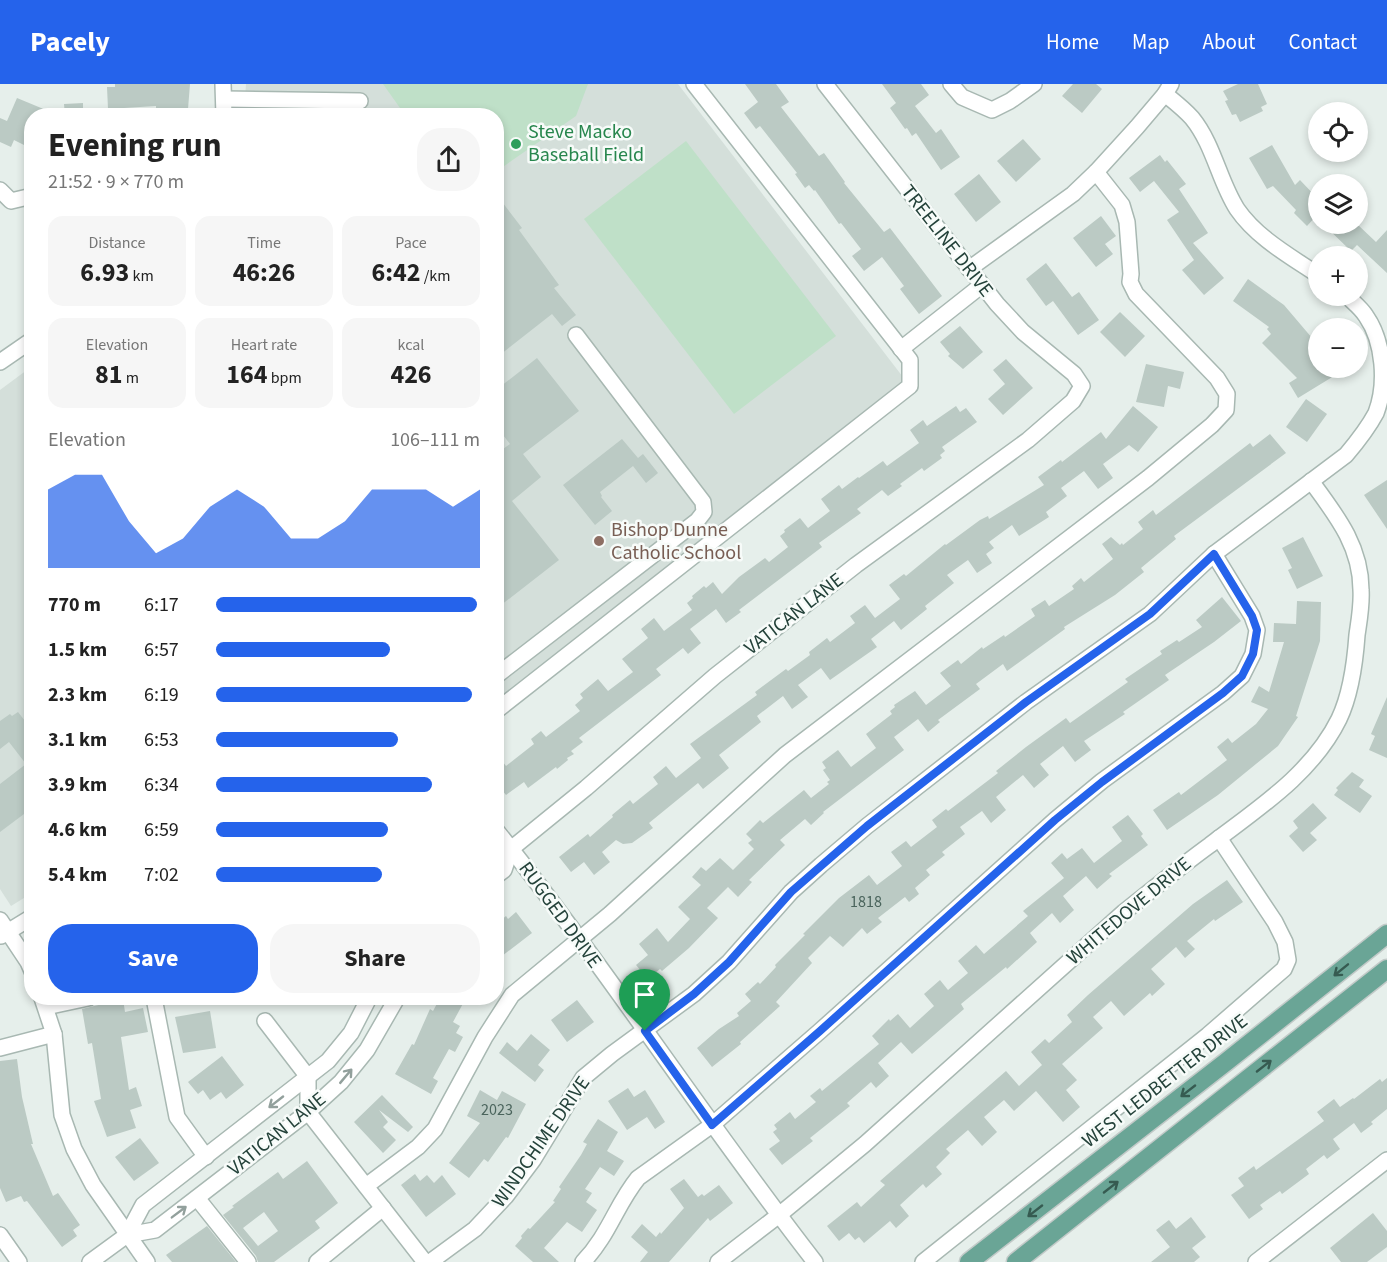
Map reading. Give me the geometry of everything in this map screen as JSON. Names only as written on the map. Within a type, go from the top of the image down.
[{"type":"main road","name":"WEST LEDBETTER DRIVE","points":[[969,1262],[1387,934]]},
{"type":"main road","points":[[1016,1262],[1387,969]]},
{"type":"main road","points":[[1226,1062],[1242,1083]]},
{"type":"street","points":[[504,705],[910,386],[910,360],[694,84]]},
{"type":"street","name":"TREELINE DRIVE","points":[[825,84],[982,285],[1023,332],[1074,374],[1082,386]]},
{"type":"street","points":[[951,84],[962,97],[992,110],[1010,101],[1034,84]]},
{"type":"street","points":[[969,269],[1073,194],[1096,172],[1168,89],[1194,120],[1207,142],[1236,207],[1246,222],[1308,268]]},
{"type":"street","points":[[224,108],[223,91],[360,100]]},
{"type":"street","points":[[366,1186],[418,1147],[435,1129],[485,1037],[512,995],[579,940],[785,755],[1148,478],[1212,425],[1226,410],[1227,394],[1217,378],[1136,294],[1130,282],[1127,222],[1122,205],[1096,172]]},
{"type":"street","points":[[0,190],[11,201],[24,198]]},
{"type":"street","points":[[901,349],[982,285]]},
{"type":"street","name":"WINDCHIME DRIVE","points":[[430,1262],[475,1229],[506,1196],[533,1160],[583,1078],[694,994],[729,962],[791,892],[851,838],[1026,702],[1150,614],[1214,554],[1346,455],[1362,436],[1377,411],[1383,386],[1383,362],[1378,337],[1365,315],[1356,306]]},
{"type":"street","points":[[504,670],[697,521],[704,512],[703,502],[576,335]]},
{"type":"street","points":[[0,362],[24,346]]},
{"type":"street","name":"VATICAN LANE","points":[[504,870],[504,849],[586,788],[715,676],[856,565],[1028,440],[1073,401],[1082,386]]},
{"type":"street","name":"WHITEDOVE DRIVE","points":[[718,1262],[865,1144],[1125,912],[1168,876],[1262,806],[1312,759],[1325,743],[1340,718],[1348,692],[1355,659],[1362,591],[1358,560],[1351,540],[1311,481]]},
{"type":"street","points":[[584,1262],[601,1241],[629,1190],[638,1179],[712,1125],[1055,820],[1102,782],[1223,693],[1242,676],[1253,654],[1257,630],[1252,616],[1214,554]]},
{"type":"street","points":[[923,1262],[1208,1035],[1284,969],[1288,960],[1285,942],[1275,922],[1219,838]]},
{"type":"street","name":"RUGGED DRIVE","points":[[504,849],[579,940],[712,1125],[815,1262]]},
{"type":"street","points":[[24,921],[3,930],[24,960]]},
{"type":"street","points":[[45,1005],[54,1034],[62,1115],[74,1149],[93,1185],[147,1262]]},
{"type":"street","points":[[155,1005],[177,1117],[206,1157]]},
{"type":"street","name":"VATICAN LANE","points":[[90,1262],[127,1235],[143,1206],[328,1061],[351,1033],[365,1005]]},
{"type":"street","name":"VATICAN LANE","points":[[127,1235],[154,1230],[308,1112],[341,1082],[367,1050],[393,1005]]},
{"type":"street","points":[[265,1021],[308,1077],[308,1112],[425,1262]]},
{"type":"street","points":[[0,1048],[54,1034]]},
{"type":"street","points":[[1256,1262],[1387,1160]]},
{"type":"street","points":[[196,1198],[248,1262]]},
{"type":"street","points":[[317,1262],[383,1208]]},
{"type":"street","points":[[0,1235],[19,1262]]},
{"type":"shaded area","name":"Bishop Dunne Catholic School","points":[[246,84],[678,84],[906,381],[504,697],[504,108],[244,108]]},
{"type":"shaded area","points":[[24,372],[24,898],[11,906],[0,889],[0,390]]},
{"type":"green space","name":"Steve Macko Baseball Field","points":[[383,84],[588,84],[576,116],[504,166],[504,108],[400,108]]},
{"type":"green space","points":[[686,141],[836,336],[734,414],[584,219]]},
{"type":"building","points":[[115,84],[190,84],[188,108],[156,108],[156,106],[108,108],[107,87],[115,87]]},
{"type":"building","points":[[745,84],[776,84],[789,102],[781,107],[819,156],[824,153],[844,183],[884,232],[890,228],[942,296],[919,314],[900,289],[904,286],[882,257],[864,271],[852,256],[861,249],[841,223],[839,224],[815,190],[809,185],[805,188],[795,174],[797,173],[760,126],[756,129],[744,113],[758,102]]},
{"type":"building","points":[[882,84],[921,84],[929,95],[915,106],[936,133],[941,129],[960,157],[941,170],[916,133],[912,136],[890,108],[896,103]]},
{"type":"building","points":[[1073,84],[1096,84],[1102,89],[1082,113],[1062,96]]},
{"type":"building","points":[[1238,84],[1258,84],[1267,104],[1261,107],[1263,111],[1240,122],[1236,114],[1232,115],[1223,91]]},
{"type":"building","points":[[17,98],[41,108],[24,108],[24,145],[14,140],[11,147],[0,142],[0,118],[7,121]]},
{"type":"building","points":[[83,103],[83,108],[64,108],[64,104]]},
{"type":"building","points":[[1023,139],[1041,159],[1016,182],[997,161]]},
{"type":"building","points":[[1272,145],[1295,185],[1300,180],[1308,188],[1307,226],[1294,213],[1296,210],[1273,186],[1267,189],[1249,158]]},
{"type":"building","points":[[1160,155],[1165,162],[1167,160],[1186,184],[1179,189],[1208,233],[1193,243],[1224,278],[1204,295],[1182,270],[1194,260],[1167,220],[1179,212],[1154,181],[1140,192],[1129,178]]},
{"type":"building","points":[[979,174],[1001,202],[976,222],[954,194]]},
{"type":"building","points":[[504,204],[522,228],[519,230],[559,285],[554,288],[576,315],[562,326],[552,314],[504,352]]},
{"type":"building","points":[[1101,216],[1116,236],[1105,244],[1113,254],[1096,267],[1073,238]]},
{"type":"building","points":[[1387,230],[1387,273],[1368,255],[1368,246],[1346,246],[1333,234],[1368,234],[1376,242]]},
{"type":"building","points":[[1046,263],[1072,297],[1079,292],[1099,320],[1078,335],[1053,301],[1046,306],[1026,279]]},
{"type":"building","points":[[1248,279],[1284,305],[1308,333],[1308,378],[1331,378],[1298,398],[1289,383],[1297,378],[1262,343],[1271,334],[1267,329],[1269,327],[1233,301]]},
{"type":"building","points":[[1120,312],[1145,336],[1125,357],[1100,332]]},
{"type":"building","points":[[960,326],[983,352],[963,369],[948,356],[950,354],[940,342]]},
{"type":"building","points":[[537,358],[579,411],[523,454],[541,477],[512,501],[559,560],[504,603],[504,448],[510,444],[504,436],[504,384]]},
{"type":"building","points":[[1006,359],[1033,388],[1003,415],[988,399],[1005,384],[993,370]]},
{"type":"building","points":[[1146,364],[1184,372],[1180,389],[1168,386],[1164,407],[1136,402]]},
{"type":"building","points":[[1306,399],[1327,414],[1307,442],[1286,427]]},
{"type":"building","points":[[956,406],[960,412],[966,408],[977,422],[942,447],[945,451],[940,455],[942,458],[924,471],[922,468],[888,496],[882,490],[857,509],[861,513],[819,543],[822,547],[739,610],[741,612],[726,623],[716,609],[690,629],[701,643],[688,654],[683,648],[656,669],[661,675],[579,738],[583,742],[571,751],[574,754],[557,769],[556,767],[528,788],[524,782],[506,795],[504,793],[504,763],[506,766],[534,744],[531,739],[541,731],[546,737],[580,711],[575,705],[583,698],[580,694],[598,679],[608,691],[633,672],[622,659],[648,638],[641,629],[654,618],[664,631],[692,610],[687,603],[704,586],[706,588],[713,582],[722,594],[739,577],[765,558],[769,562],[788,547],[780,536],[785,532],[784,530],[800,518],[808,528],[830,511],[821,499],[839,485],[842,489],[883,461],[887,466],[919,443],[910,430],[923,420],[927,426]]},
{"type":"building","points":[[1133,406],[1158,427],[1138,452],[1129,445],[1103,464],[1113,478],[1098,489],[1084,471],[1061,488],[1067,496],[1046,512],[1049,517],[1019,536],[1012,525],[989,542],[994,548],[986,554],[992,563],[977,573],[968,560],[947,575],[954,583],[925,606],[927,609],[901,630],[894,621],[871,639],[877,647],[830,680],[821,668],[798,685],[808,697],[792,709],[783,696],[757,716],[761,722],[719,755],[729,768],[703,789],[698,783],[649,823],[653,828],[632,843],[623,844],[616,840],[602,852],[610,862],[594,875],[584,862],[571,872],[559,857],[588,834],[590,837],[630,800],[633,804],[658,784],[653,777],[666,766],[676,778],[701,758],[690,744],[757,695],[755,692],[786,669],[788,671],[810,655],[809,652],[827,638],[830,642],[855,623],[850,616],[865,605],[875,618],[900,599],[889,585],[904,574],[906,576],[945,544],[980,520],[988,516],[989,519],[1044,485],[1038,477],[1101,432],[1106,439]]},
{"type":"building","points":[[1270,434],[1286,453],[1174,536],[1176,539],[1141,568],[1144,572],[1115,595],[1064,627],[1065,629],[1007,671],[1003,664],[976,684],[980,689],[938,720],[940,722],[928,732],[918,719],[894,737],[904,750],[823,812],[811,825],[805,819],[780,840],[785,845],[749,880],[752,882],[738,897],[728,887],[707,908],[718,918],[689,948],[662,971],[660,969],[648,979],[636,965],[648,955],[639,944],[657,928],[668,942],[690,919],[678,907],[701,885],[692,877],[701,867],[706,871],[720,858],[733,870],[754,849],[748,843],[752,840],[746,834],[760,820],[763,823],[804,790],[811,798],[829,784],[827,782],[830,780],[823,770],[826,768],[822,762],[838,750],[851,767],[876,748],[866,734],[892,714],[890,711],[895,707],[894,705],[915,691],[926,705],[951,686],[940,673],[958,660],[961,664],[982,647],[983,649],[1004,635],[1005,637],[1035,616],[1031,609],[1045,600],[1049,606],[1074,589],[1072,586],[1081,578],[1084,582],[1113,559],[1102,544],[1111,537],[1123,545],[1143,529],[1138,522],[1153,510],[1156,515],[1250,443],[1253,447]]},
{"type":"building","points":[[622,439],[638,458],[643,454],[658,473],[646,483],[633,466],[600,492],[601,497],[612,511],[595,525],[563,485]]},
{"type":"building","points":[[1387,480],[1387,529],[1364,495]]},
{"type":"building","points":[[1303,537],[1323,576],[1297,589],[1288,570],[1292,568],[1282,548]]},
{"type":"building","points":[[1222,597],[1241,621],[1165,675],[1169,680],[1123,712],[1125,714],[1084,741],[1091,750],[1075,762],[1063,746],[1040,764],[1049,775],[1034,788],[1023,775],[996,797],[1006,810],[991,823],[982,811],[960,827],[965,834],[942,852],[945,855],[926,870],[930,875],[915,888],[919,894],[909,902],[905,897],[878,918],[882,922],[867,934],[862,928],[843,947],[830,936],[808,958],[812,963],[776,1002],[780,1006],[740,1042],[741,1044],[712,1067],[697,1048],[739,1016],[737,1013],[751,1001],[745,994],[758,982],[760,984],[776,967],[775,965],[805,935],[803,934],[839,898],[869,875],[877,885],[902,866],[891,852],[906,841],[911,847],[937,827],[932,820],[946,809],[948,811],[998,773],[996,771],[1026,747],[1066,718],[1070,723],[1128,682],[1125,679],[1162,654],[1160,651],[1202,627],[1196,620]]},
{"type":"building","points":[[1297,601],[1321,602],[1320,641],[1296,716],[1298,717],[1278,746],[1218,795],[1167,830],[1153,810],[1179,792],[1181,795],[1227,760],[1217,747],[1228,738],[1232,743],[1256,724],[1268,709],[1251,702],[1259,686],[1269,692],[1284,642],[1273,642],[1274,623],[1296,624]]},
{"type":"building","points":[[1387,697],[1387,758],[1369,750],[1375,736],[1371,734]]},
{"type":"building","points":[[18,712],[24,720],[24,761],[9,742],[0,749],[0,721],[10,714],[12,716]]},
{"type":"building","points":[[24,766],[24,814],[0,832],[0,784]]},
{"type":"building","points":[[1352,772],[1364,780],[1359,787],[1372,796],[1360,813],[1334,795],[1338,790],[1336,788]]},
{"type":"building","points":[[1313,803],[1327,818],[1310,833],[1317,840],[1303,852],[1289,836],[1298,828],[1293,821]]},
{"type":"building","points":[[1128,815],[1143,834],[1141,836],[1148,845],[1109,874],[1112,876],[1097,889],[1086,876],[1063,896],[1074,910],[1060,923],[1052,913],[1030,933],[1037,942],[1007,969],[1006,967],[961,1004],[964,1009],[912,1054],[901,1042],[878,1063],[889,1076],[876,1088],[871,1082],[847,1103],[850,1106],[810,1138],[813,1141],[782,1165],[769,1149],[780,1141],[773,1132],[777,1129],[774,1125],[790,1112],[795,1119],[816,1102],[810,1096],[820,1088],[822,1091],[879,1044],[872,1036],[889,1019],[890,1021],[898,1014],[910,1028],[934,1006],[924,994],[940,980],[948,990],[968,973],[958,961],[976,945],[984,954],[1028,916],[1023,911],[1064,878],[1051,863],[1062,853],[1067,859],[1082,848],[1094,863],[1122,841],[1112,827]]},
{"type":"building","points":[[1227,880],[1243,902],[1215,921],[1214,919],[1187,941],[1195,949],[1185,958],[1176,947],[1151,969],[1165,984],[1152,996],[1150,993],[1124,1016],[1111,1001],[1093,1017],[1103,1028],[1062,1064],[1077,1080],[1066,1090],[1080,1107],[1063,1122],[1036,1091],[1014,1111],[1004,1100],[984,1117],[997,1132],[982,1146],[968,1130],[946,1149],[950,1153],[936,1167],[942,1174],[926,1188],[923,1184],[900,1205],[909,1216],[896,1228],[890,1221],[864,1243],[859,1237],[855,1240],[849,1233],[839,1241],[827,1226],[857,1202],[861,1207],[885,1185],[880,1181],[1006,1071],[1019,1086],[1042,1065],[1031,1052],[1045,1039],[1049,1043],[1072,1022],[1067,1015],[1193,904]]},
{"type":"building","points":[[516,912],[532,933],[504,954],[504,918],[506,916],[508,919]]},
{"type":"building","points":[[577,1000],[594,1022],[567,1042],[551,1020]]},
{"type":"building","points":[[98,1005],[124,1005],[125,1012],[143,1008],[148,1032],[121,1037],[129,1090],[136,1087],[142,1106],[130,1110],[136,1128],[107,1137],[94,1101],[101,1099],[92,1043],[88,1044],[82,1009]]},
{"type":"building","points":[[436,1005],[462,1005],[453,1022],[460,1026],[456,1033],[463,1037],[455,1052],[449,1049],[433,1078],[438,1081],[431,1094],[395,1074],[412,1044],[414,1045],[430,1009],[433,1011]]},
{"type":"building","points":[[210,1011],[216,1048],[183,1053],[175,1017]]},
{"type":"building","points":[[531,1034],[550,1050],[538,1065],[544,1070],[535,1082],[499,1053],[507,1042],[517,1051]]},
{"type":"building","points":[[222,1056],[244,1085],[226,1099],[221,1092],[210,1100],[203,1090],[198,1094],[188,1082]]},
{"type":"building","points":[[17,1059],[22,1097],[33,1144],[31,1144],[53,1196],[58,1193],[80,1225],[73,1230],[77,1236],[62,1247],[27,1201],[24,1202],[21,1196],[6,1202],[0,1188],[0,1061]]},
{"type":"building","points":[[1387,1078],[1387,1109],[1371,1122],[1373,1124],[1361,1133],[1354,1123],[1333,1139],[1340,1149],[1327,1159],[1324,1155],[1306,1169],[1309,1174],[1282,1194],[1280,1191],[1260,1205],[1263,1209],[1249,1219],[1231,1195],[1244,1186],[1238,1178],[1254,1166],[1256,1170],[1324,1121],[1317,1112],[1334,1099],[1340,1107],[1380,1079],[1382,1082]]},
{"type":"building","points":[[628,1088],[634,1097],[645,1090],[665,1122],[655,1129],[647,1117],[627,1130],[608,1101]]},
{"type":"building","points":[[480,1090],[497,1100],[502,1091],[526,1104],[508,1138],[506,1137],[488,1162],[484,1159],[469,1178],[449,1163],[480,1123],[467,1116]]},
{"type":"building","points":[[382,1095],[413,1127],[408,1132],[379,1110],[388,1122],[383,1127],[396,1140],[383,1153],[354,1122]]},
{"type":"building","points":[[598,1119],[618,1132],[607,1151],[624,1161],[614,1176],[600,1167],[585,1189],[592,1193],[586,1202],[597,1210],[582,1232],[567,1222],[544,1248],[559,1262],[533,1262],[515,1246],[528,1228],[530,1229],[555,1202],[553,1201],[561,1189],[559,1187],[581,1155],[587,1144],[583,1142]]},
{"type":"building","points":[[140,1138],[159,1163],[134,1181],[115,1157]]},
{"type":"building","points":[[307,1161],[338,1203],[315,1221],[320,1228],[274,1262],[258,1262],[256,1256],[223,1215],[278,1172],[283,1179]],"holes":[[[264,1212],[278,1231],[258,1246],[243,1228]]]},
{"type":"building","points":[[415,1174],[420,1181],[427,1175],[434,1183],[442,1175],[456,1194],[426,1217],[401,1185]]},
{"type":"building","points":[[684,1179],[698,1197],[702,1194],[704,1196],[719,1185],[733,1203],[710,1221],[708,1218],[669,1262],[640,1262],[648,1252],[631,1237],[642,1224],[656,1237],[660,1232],[661,1234],[684,1208],[670,1189]]},
{"type":"building","points":[[1373,1213],[1387,1231],[1387,1247],[1367,1262],[1341,1262],[1330,1248]]},
{"type":"building","points":[[1191,1217],[1206,1237],[1192,1248],[1200,1257],[1194,1262],[1151,1262],[1170,1247],[1156,1230],[1169,1220],[1176,1229]]},
{"type":"building","points":[[207,1226],[236,1262],[172,1262],[166,1255]]},
{"type":"place","name":"Steve Macko Baseball Field","points":[[516,144]]},
{"type":"place","name":"Bishop Dunne Catholic School","points":[[599,541]]},
{"type":"route","points":[[1214,554],[1252,616],[1257,630],[1253,654],[1242,676],[1223,693],[1102,782],[1055,820],[712,1125],[645,1031],[694,994],[729,962],[791,892],[867,826],[1026,702],[1150,614],[1214,554]]}]
